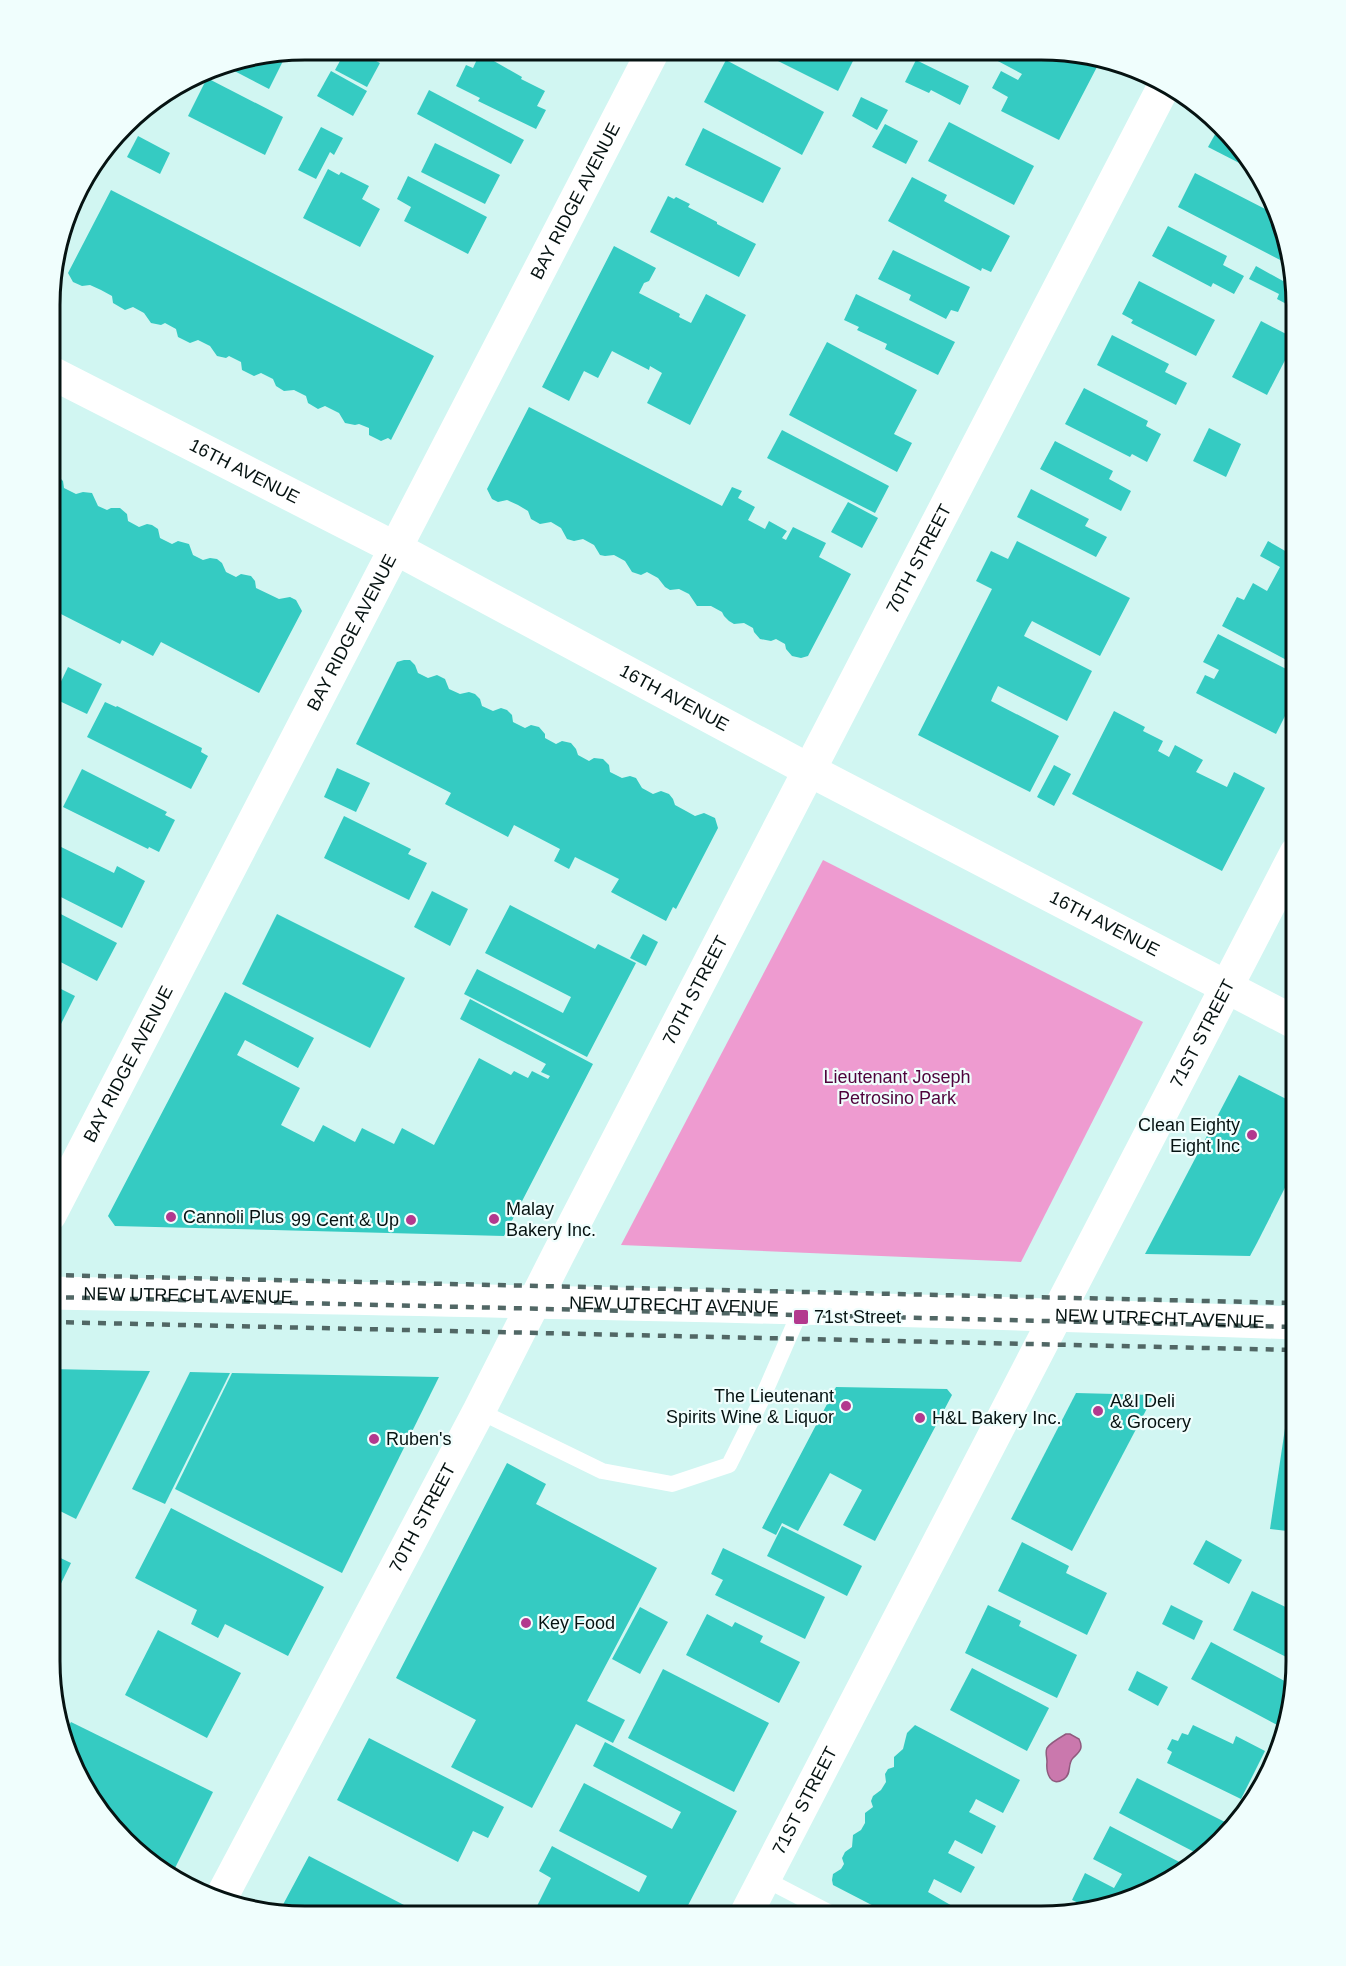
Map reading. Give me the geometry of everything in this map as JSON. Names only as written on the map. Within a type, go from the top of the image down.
[{"type":"street","name":"BAY RIDGE AVENUE","points":[[60,1196],[648,60]]},
{"type":"street","name":"70TH STREET","points":[[224,1892],[479,1411],[1161,92]]},
{"type":"street","name":"16TH AVENUE","points":[[60,377],[395,548],[809,770],[1286,1018]]},
{"type":"street","name":"71ST STREET","points":[[750,1906],[1286,872]]},
{"type":"street","name":"NEW UTRECHT AVENUE","points":[[60,1293],[802,1307],[1286,1323]]},
{"type":"lane","points":[[479,1411],[602,1471],[672,1484],[729,1465],[760,1403],[802,1307]]},
{"type":"lane","points":[[765,1879],[817,1906]]},
{"type":"green space","name":"Lieutenant Joseph Petrosino Park","points":[[823,860],[1143,1022],[1021,1262],[621,1245]]},
{"type":"shaded area","points":[[1066,1734],[1079,1739],[1081,1748],[1071,1760],[1066,1777],[1055,1782],[1048,1774],[1046,1750]]},
{"type":"building","points":[[340,60],[374,60],[380,63],[367,87],[335,70]]},
{"type":"building","points":[[477,60],[492,60],[522,77],[521,79],[545,91],[537,106],[546,110],[536,129],[478,101],[480,98],[456,86],[466,65],[473,68]]},
{"type":"building","points":[[726,60],[824,112],[802,155],[704,102]]},
{"type":"building","points":[[776,60],[854,60],[838,91]]},
{"type":"building","points":[[916,60],[969,86],[960,105],[931,90],[929,93],[905,82]]},
{"type":"building","points":[[996,60],[1073,62],[1097,67],[1059,140],[1001,111],[1008,97],[992,88],[1001,71],[1018,80],[1022,74]]},
{"type":"building","points":[[283,61],[269,89],[234,71]]},
{"type":"building","points":[[331,71],[367,91],[353,116],[317,96]]},
{"type":"building","points":[[210,79],[283,117],[265,155],[188,116],[205,81]]},
{"type":"building","points":[[429,90],[524,140],[511,164],[417,114]]},
{"type":"building","points":[[861,97],[888,110],[877,130],[852,116]]},
{"type":"building","points":[[949,122],[1034,166],[1014,205],[928,161]]},
{"type":"building","points":[[885,124],[918,141],[906,164],[872,147]]},
{"type":"building","points":[[321,127],[343,138],[334,155],[330,152],[316,179],[298,170]]},
{"type":"building","points":[[703,128],[781,168],[763,203],[685,165]]},
{"type":"building","points":[[1215,134],[1241,164],[1208,147]]},
{"type":"building","points":[[138,136],[170,153],[160,174],[127,157]]},
{"type":"building","points":[[435,143],[500,175],[485,204],[421,172]]},
{"type":"building","points":[[328,169],[339,175],[341,172],[369,186],[362,199],[380,209],[360,247],[303,218]]},
{"type":"building","points":[[1195,173],[1266,210],[1278,242],[1282,261],[1178,207]]},
{"type":"building","points":[[408,176],[487,217],[468,254],[404,221],[411,207],[397,199]]},
{"type":"building","points":[[912,177],[947,195],[944,201],[1010,236],[991,272],[982,268],[981,271],[888,221]]},
{"type":"building","points":[[111,190],[434,356],[391,440],[388,438],[381,441],[369,435],[369,428],[359,424],[345,423],[339,413],[325,406],[318,409],[308,403],[306,396],[294,390],[284,391],[276,386],[273,379],[261,373],[254,376],[242,370],[241,362],[229,356],[226,358],[217,356],[210,346],[198,340],[190,343],[178,337],[176,329],[165,323],[161,325],[151,323],[144,313],[133,307],[125,310],[113,303],[112,296],[101,290],[73,282],[68,273]]},
{"type":"building","points":[[668,196],[690,204],[688,207],[756,244],[739,277],[650,232]]},
{"type":"building","points":[[1168,226],[1227,256],[1223,265],[1244,276],[1234,294],[1213,283],[1211,287],[1152,256]]},
{"type":"building","points":[[614,246],[656,268],[639,293],[680,314],[679,317],[691,323],[706,294],[746,315],[690,425],[647,403],[662,373],[650,366],[649,370],[612,351],[598,378],[584,371],[569,401],[542,387]]},
{"type":"building","points":[[893,250],[970,287],[958,312],[951,310],[946,319],[909,300],[911,295],[878,279]]},
{"type":"building","points":[[1256,266],[1283,281],[1284,279],[1286,304],[1277,299],[1279,294],[1249,279]]},
{"type":"building","points":[[1139,281],[1215,320],[1196,356],[1131,323],[1133,320],[1122,314]]},
{"type":"building","points":[[856,294],[955,342],[938,375],[885,349],[887,344],[857,330],[859,327],[844,320]]},
{"type":"building","points":[[1261,321],[1286,334],[1286,358],[1267,395],[1232,377]]},
{"type":"building","points":[[1112,335],[1169,364],[1165,372],[1187,383],[1176,405],[1097,365]]},
{"type":"building","points":[[827,342],[917,390],[894,434],[912,443],[897,472],[789,415]]},
{"type":"building","points":[[1084,388],[1148,421],[1146,426],[1161,434],[1147,462],[1132,454],[1130,457],[1065,424]]},
{"type":"building","points":[[529,407],[722,506],[732,487],[742,491],[738,498],[755,507],[748,520],[765,529],[769,521],[787,531],[782,538],[786,540],[793,527],[826,543],[819,557],[851,574],[808,656],[801,658],[792,656],[785,644],[776,639],[771,641],[760,639],[753,628],[744,623],[734,624],[722,612],[711,606],[697,606],[689,594],[679,589],[670,590],[658,578],[647,572],[641,575],[632,572],[625,561],[614,555],[600,555],[594,545],[583,539],[574,541],[567,539],[561,528],[551,522],[540,524],[531,519],[528,511],[518,505],[507,500],[498,502],[492,499],[487,489]]},
{"type":"building","points":[[1209,428],[1241,444],[1226,477],[1193,461]]},
{"type":"building","points":[[782,430],[889,486],[875,513],[767,458]]},
{"type":"building","points":[[1055,441],[1113,471],[1109,479],[1131,491],[1121,511],[1040,469]]},
{"type":"building","points":[[60,478],[64,488],[76,494],[92,493],[98,506],[107,510],[120,508],[127,514],[128,521],[139,527],[152,525],[158,529],[160,538],[172,544],[178,541],[189,544],[193,555],[203,560],[217,559],[222,563],[226,572],[236,577],[241,574],[251,576],[256,588],[279,599],[290,597],[296,600],[302,611],[259,693],[161,642],[153,656],[122,640],[120,644],[60,614]]},
{"type":"building","points":[[1031,489],[1089,519],[1085,526],[1107,537],[1096,557],[1017,517]]},
{"type":"building","points":[[848,502],[878,518],[862,548],[831,532]]},
{"type":"building","points":[[1017,541],[1130,598],[1100,656],[1032,621],[1028,628],[1024,636],[1092,671],[1067,721],[998,686],[991,701],[1059,736],[1030,792],[918,735],[992,589],[976,581],[991,551],[1008,559]]},
{"type":"building","points":[[1268,541],[1286,551],[1286,660],[1222,626],[1237,597],[1244,600],[1253,583],[1267,591],[1280,567],[1260,556]]},
{"type":"building","points":[[1218,634],[1286,669],[1286,714],[1276,734],[1196,693],[1205,675],[1214,679],[1219,670],[1203,662]]},
{"type":"building","points":[[410,660],[418,673],[428,678],[437,675],[445,679],[449,689],[460,694],[469,692],[475,694],[482,706],[493,711],[501,708],[507,710],[512,715],[513,722],[525,728],[531,725],[539,727],[545,734],[545,738],[556,744],[562,741],[571,743],[578,755],[589,761],[594,758],[603,759],[609,765],[610,772],[622,778],[630,776],[636,778],[642,788],[653,794],[661,791],[669,794],[675,805],[695,816],[704,813],[715,818],[718,828],[676,909],[673,907],[666,921],[611,892],[619,879],[575,857],[569,869],[554,861],[560,849],[514,825],[508,837],[445,804],[451,793],[356,744],[397,662]]},
{"type":"building","points":[[68,667],[102,684],[87,714],[60,701],[60,684]]},
{"type":"building","points":[[105,702],[202,748],[201,752],[208,756],[191,789],[87,737]]},
{"type":"building","points":[[1114,711],[1145,727],[1143,731],[1163,741],[1158,751],[1169,757],[1175,745],[1203,760],[1196,772],[1227,787],[1234,772],[1265,788],[1222,871],[1072,794]]},
{"type":"building","points":[[1054,765],[1071,774],[1054,806],[1037,797]]},
{"type":"building","points":[[337,768],[370,783],[356,812],[324,797]]},
{"type":"building","points":[[82,769],[167,812],[165,815],[175,820],[159,852],[149,847],[148,849],[63,807]]},
{"type":"building","points":[[344,816],[411,849],[408,854],[427,863],[409,900],[324,858]]},
{"type":"building","points":[[60,846],[114,873],[117,866],[145,881],[122,928],[60,897]]},
{"type":"building","points":[[432,891],[468,909],[450,946],[414,927]]},
{"type":"building","points":[[510,905],[595,949],[598,944],[636,963],[587,1057],[464,994],[477,969],[563,1013],[571,997],[485,953]]},
{"type":"building","points":[[60,914],[117,943],[97,981],[60,962]]},
{"type":"building","points":[[277,914],[405,978],[370,1048],[242,984]]},
{"type":"building","points":[[643,934],[658,942],[646,966],[630,958]]},
{"type":"building","points":[[60,988],[75,996],[60,1026]]},
{"type":"building","points":[[225,992],[314,1038],[298,1068],[245,1040],[237,1055],[300,1088],[281,1125],[314,1142],[323,1125],[355,1142],[362,1128],[394,1144],[402,1128],[434,1145],[479,1058],[511,1075],[514,1071],[528,1078],[532,1071],[548,1079],[550,1076],[541,1072],[546,1064],[460,1019],[470,999],[593,1064],[504,1236],[115,1226],[108,1216]]},
{"type":"building","name":"Clean Eighty Eight Inc","points":[[1239,1075],[1286,1099],[1286,1186],[1250,1256],[1145,1254]]},
{"type":"building","points":[[60,1369],[150,1371],[76,1519],[60,1511]]},
{"type":"building","points":[[190,1372],[230,1373],[165,1504],[132,1489]]},
{"type":"building","points":[[232,1373],[439,1377],[342,1573],[175,1489]]},
{"type":"building","points":[[836,1387],[947,1389],[952,1395],[875,1541],[843,1525],[862,1490],[830,1473],[798,1531],[782,1523],[776,1535],[762,1528]]},
{"type":"building","points":[[1076,1393],[1154,1395],[1072,1551],[1011,1519]]},
{"type":"building","points":[[1286,1422],[1286,1531],[1270,1529]]},
{"type":"building","name":"Key Food","points":[[507,1463],[546,1484],[536,1504],[657,1568],[587,1701],[625,1720],[613,1743],[576,1724],[532,1808],[451,1767],[476,1720],[396,1678]]},
{"type":"building","points":[[171,1508],[324,1587],[288,1656],[225,1624],[218,1638],[191,1624],[197,1610],[135,1578]]},
{"type":"building","points":[[782,1526],[862,1566],[847,1596],[767,1556]]},
{"type":"building","points":[[1206,1540],[1242,1560],[1229,1584],[1193,1564]]},
{"type":"building","points":[[1022,1542],[1069,1566],[1066,1573],[1107,1593],[1087,1635],[998,1591]]},
{"type":"building","points":[[723,1548],[825,1597],[805,1639],[715,1595],[723,1580],[711,1574]]},
{"type":"building","points":[[60,1558],[71,1563],[60,1586]]},
{"type":"building","points":[[1252,1591],[1286,1607],[1286,1657],[1233,1630]]},
{"type":"building","points":[[988,1605],[1021,1621],[1019,1626],[1077,1655],[1057,1698],[965,1653]]},
{"type":"building","points":[[1171,1605],[1203,1621],[1194,1640],[1162,1624]]},
{"type":"building","points":[[640,1607],[668,1622],[640,1674],[612,1659]]},
{"type":"building","points":[[707,1614],[732,1627],[735,1622],[763,1636],[760,1642],[800,1662],[779,1703],[686,1655]]},
{"type":"building","points":[[158,1630],[241,1673],[207,1738],[125,1695]]},
{"type":"building","points":[[1211,1642],[1285,1681],[1278,1725],[1191,1679]]},
{"type":"building","points":[[972,1668],[1049,1708],[1027,1751],[950,1710]]},
{"type":"building","points":[[663,1669],[769,1723],[734,1792],[628,1738]]},
{"type":"building","points":[[1137,1671],[1168,1687],[1158,1706],[1128,1690]]},
{"type":"building","points":[[71,1722],[213,1792],[175,1868],[132,1834],[101,1797],[85,1769],[69,1726]]},
{"type":"building","points":[[915,1725],[1020,1780],[1003,1813],[976,1799],[969,1812],[996,1826],[982,1854],[955,1840],[948,1853],[975,1867],[961,1893],[934,1879],[928,1892],[952,1906],[874,1906],[833,1885],[833,1874],[844,1864],[842,1858],[845,1852],[852,1847],[853,1835],[861,1830],[865,1823],[865,1813],[873,1807],[871,1801],[886,1782],[885,1774],[888,1769],[894,1767],[894,1757],[903,1749],[907,1733]]},
{"type":"building","points":[[1193,1725],[1233,1744],[1236,1736],[1265,1751],[1241,1799],[1167,1763],[1172,1752],[1167,1749],[1172,1739],[1178,1741],[1182,1733],[1188,1735]]},
{"type":"building","points":[[369,1738],[504,1807],[488,1838],[473,1831],[458,1862],[337,1800]]},
{"type":"building","points":[[605,1742],[737,1811],[688,1906],[537,1906],[551,1878],[539,1871],[552,1846],[639,1892],[647,1876],[559,1831],[584,1783],[672,1829],[681,1812],[593,1766]]},
{"type":"building","points":[[1137,1778],[1225,1822],[1194,1852],[1119,1813]]},
{"type":"building","points":[[1110,1826],[1180,1862],[1149,1881],[1120,1893],[1078,1903],[1072,1900],[1085,1873],[1114,1888],[1122,1874],[1093,1859]]},
{"type":"building","points":[[309,1856],[406,1906],[305,1906],[283,1905]]},
{"type":"railway","points":[[60,1275],[1286,1303]]},
{"type":"railway","points":[[60,1297],[1286,1327]]},
{"type":"railway","points":[[60,1322],[1286,1350]]},
{"type":"place","name":"Clean Eighty Eight Inc","points":[[1252,1135]]},
{"type":"place","name":"Cannoli Plus","points":[[171,1217]]},
{"type":"place","name":"Malay Bakery Inc.","points":[[494,1219]]},
{"type":"place","name":"99 Cent & Up","points":[[411,1220]]},
{"type":"place","name":"71st Street","points":[[801,1317]]},
{"type":"place","name":"The Lieutenant Spirits Wine & Liquor","points":[[846,1406]]},
{"type":"place","name":"A&I Deli & Grocery","points":[[1098,1411]]},
{"type":"place","name":"H&L Bakery Inc.","points":[[920,1418]]},
{"type":"place","name":"Ruben's","points":[[374,1439]]},
{"type":"place","name":"Key Food","points":[[526,1623]]}]
